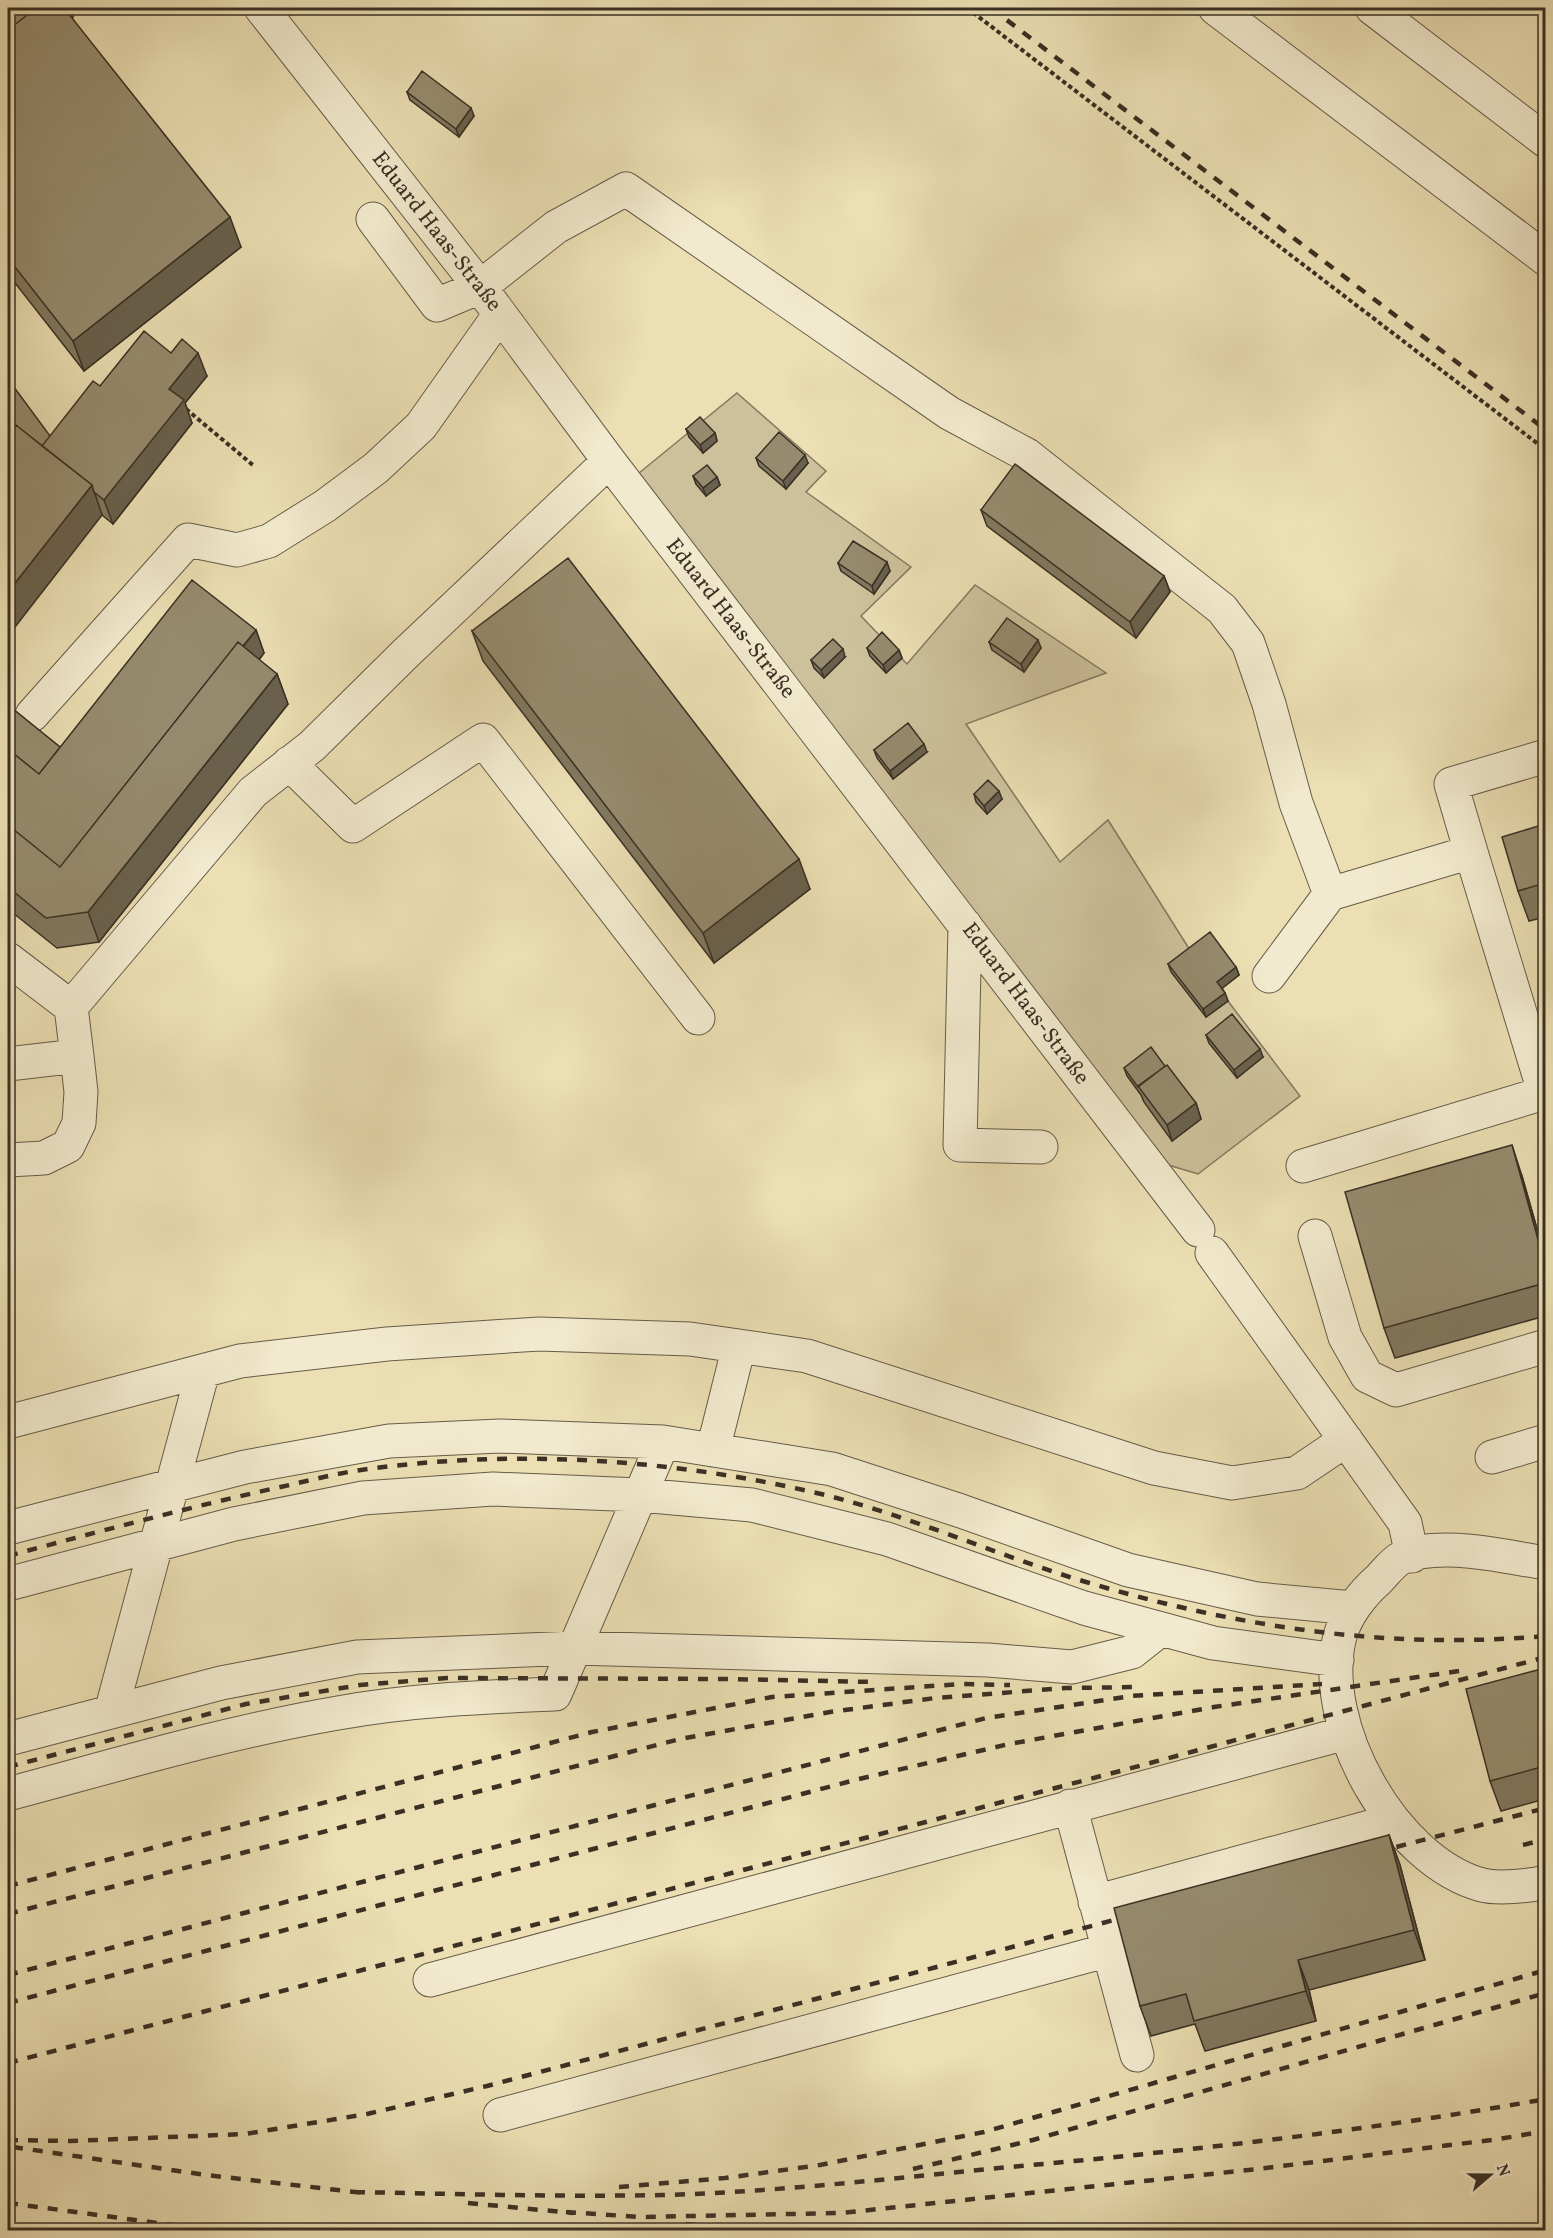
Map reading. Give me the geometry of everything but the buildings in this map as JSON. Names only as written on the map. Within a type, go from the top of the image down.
[{"type":"street","name":"Eduard Haas-Straße","points":[[261,8],[480,287],[609,461],[1205,1242],[1405,1523],[1412,1556]]},
{"type":"street","points":[[1215,8],[1545,259]]},
{"type":"street","points":[[1372,8],[1545,141]]},
{"type":"street","points":[[373,219],[437,305],[480,287],[556,227],[626,189],[949,412],[1027,455],[1222,609],[1248,643],[1269,704],[1296,802],[1330,894]]},
{"type":"street","points":[[32,715],[188,540],[237,550],[269,541],[325,506],[376,468],[421,426],[500,314]]},
{"type":"street","points":[[71,1007],[253,792],[312,746],[405,654],[609,461]]},
{"type":"street","points":[[290,764],[353,826],[483,740],[698,1018]]},
{"type":"street","points":[[1303,1166],[1545,1096],[1451,784],[1545,756]]},
{"type":"street","points":[[1269,976],[1330,894],[1471,852]]},
{"type":"street","points":[[965,925],[960,1145],[1041,1147]]},
{"type":"street","points":[[8,959],[71,1007],[81,1092],[79,1123],[68,1146],[44,1158],[8,1160]]},
{"type":"street","points":[[8,1064],[77,1056]]},
{"type":"street","points":[[1315,1236],[1345,1337],[1367,1376],[1396,1390],[1545,1346]]},
{"type":"street","points":[[8,1422],[240,1361],[387,1344],[539,1334],[690,1339],[807,1356],[1154,1468],[1232,1483],[1298,1473],[1346,1440]]},
{"type":"street","points":[[713,1450],[739,1346]]},
{"type":"street","points":[[111,1712],[203,1371]]},
{"type":"street","points":[[8,1528],[245,1467],[389,1441],[500,1436],[663,1442],[832,1468],[1128,1570],[1257,1599],[1353,1608]]},
{"type":"street","points":[[1492,1457],[1545,1441]]},
{"type":"street","points":[[8,1794],[237,1734],[339,1713],[458,1699],[555,1694],[663,1442]]},
{"type":"street","points":[[8,1584],[234,1524],[363,1498],[493,1489],[640,1495],[752,1504],[887,1539],[1084,1608],[1213,1643],[1336,1660]]},
{"type":"street","points":[[1545,1563],[1442,1549],[1401,1558],[1370,1587],[1353,1608],[1340,1634],[1336,1660],[1337,1689],[1346,1733],[1366,1777],[1392,1821],[1411,1843],[1438,1866],[1483,1886],[1530,1886],[1545,1882]]},
{"type":"street","points":[[8,1739],[221,1683],[357,1657],[576,1648],[988,1660],[1072,1667],[1132,1652],[1161,1629]]},
{"type":"street","points":[[430,1980],[1346,1733]]},
{"type":"street","points":[[1070,1806],[1137,2055]]},
{"type":"street","points":[[1095,1902],[1392,1821]]},
{"type":"street","points":[[500,2115],[1109,1950]]},
{"type":"path","points":[[967,8],[1545,450]]},
{"type":"path","points":[[183,406],[254,466]]},
{"type":"shaded area","points":[[737,393],[826,471],[806,492],[911,567],[861,616],[907,664],[975,585],[1106,673],[966,724],[1060,862],[1108,820],[1193,955],[1300,1096],[1198,1174],[1165,1164],[639,473]]},
{"type":"railway","points":[[991,8],[1546,430]]},
{"type":"railway","points":[[8,1556],[209,1504],[350,1472],[473,1460],[585,1460],[697,1471],[808,1491],[878,1510],[1086,1582],[1143,1598],[1256,1623],[1370,1637],[1428,1640],[1487,1640],[1546,1636]]},
{"type":"railway","points":[[8,2063],[1546,1657]]},
{"type":"railway","points":[[8,2003],[859,1779],[1009,1744],[1214,1707],[1466,1670]]},
{"type":"railway","points":[[8,1767],[246,1704],[360,1685],[447,1678],[874,1682]]},
{"type":"railway","points":[[8,1886],[592,1732],[772,1697],[961,1684],[1010,1685]]},
{"type":"railway","points":[[8,1975],[986,1718],[1131,1696],[1322,1684]]},
{"type":"railway","points":[[8,1914],[680,1739],[830,1712],[935,1698],[1066,1688],[1140,1687]]},
{"type":"railway","points":[[1377,1852],[1546,1808]]},
{"type":"railway","points":[[1523,1845],[1546,1839]]},
{"type":"railway","points":[[8,2140],[71,2141],[245,2134],[367,2114],[487,2086],[1133,1915]]},
{"type":"railway","points":[[619,2187],[725,2178],[820,2165],[984,2132],[1546,1970]]},
{"type":"railway","points":[[913,2169],[1033,2140],[1546,1993]]},
{"type":"railway","points":[[355,2192],[624,2196],[797,2187],[1219,2146],[1350,2130],[1546,2099]]},
{"type":"railway","points":[[566,2212],[640,2217],[841,2213],[1258,2169],[1546,2131]]},
{"type":"railway","points":[[13,2147],[206,2175],[364,2193]]},
{"type":"railway","points":[[8,2203],[210,2230]]},
{"type":"railway","points":[[468,2203],[573,2213]]},
{"type":"railway","points":[[686,2224],[752,2230]]},
{"type":"railway","points":[[8,2228],[21,2230]]}]
